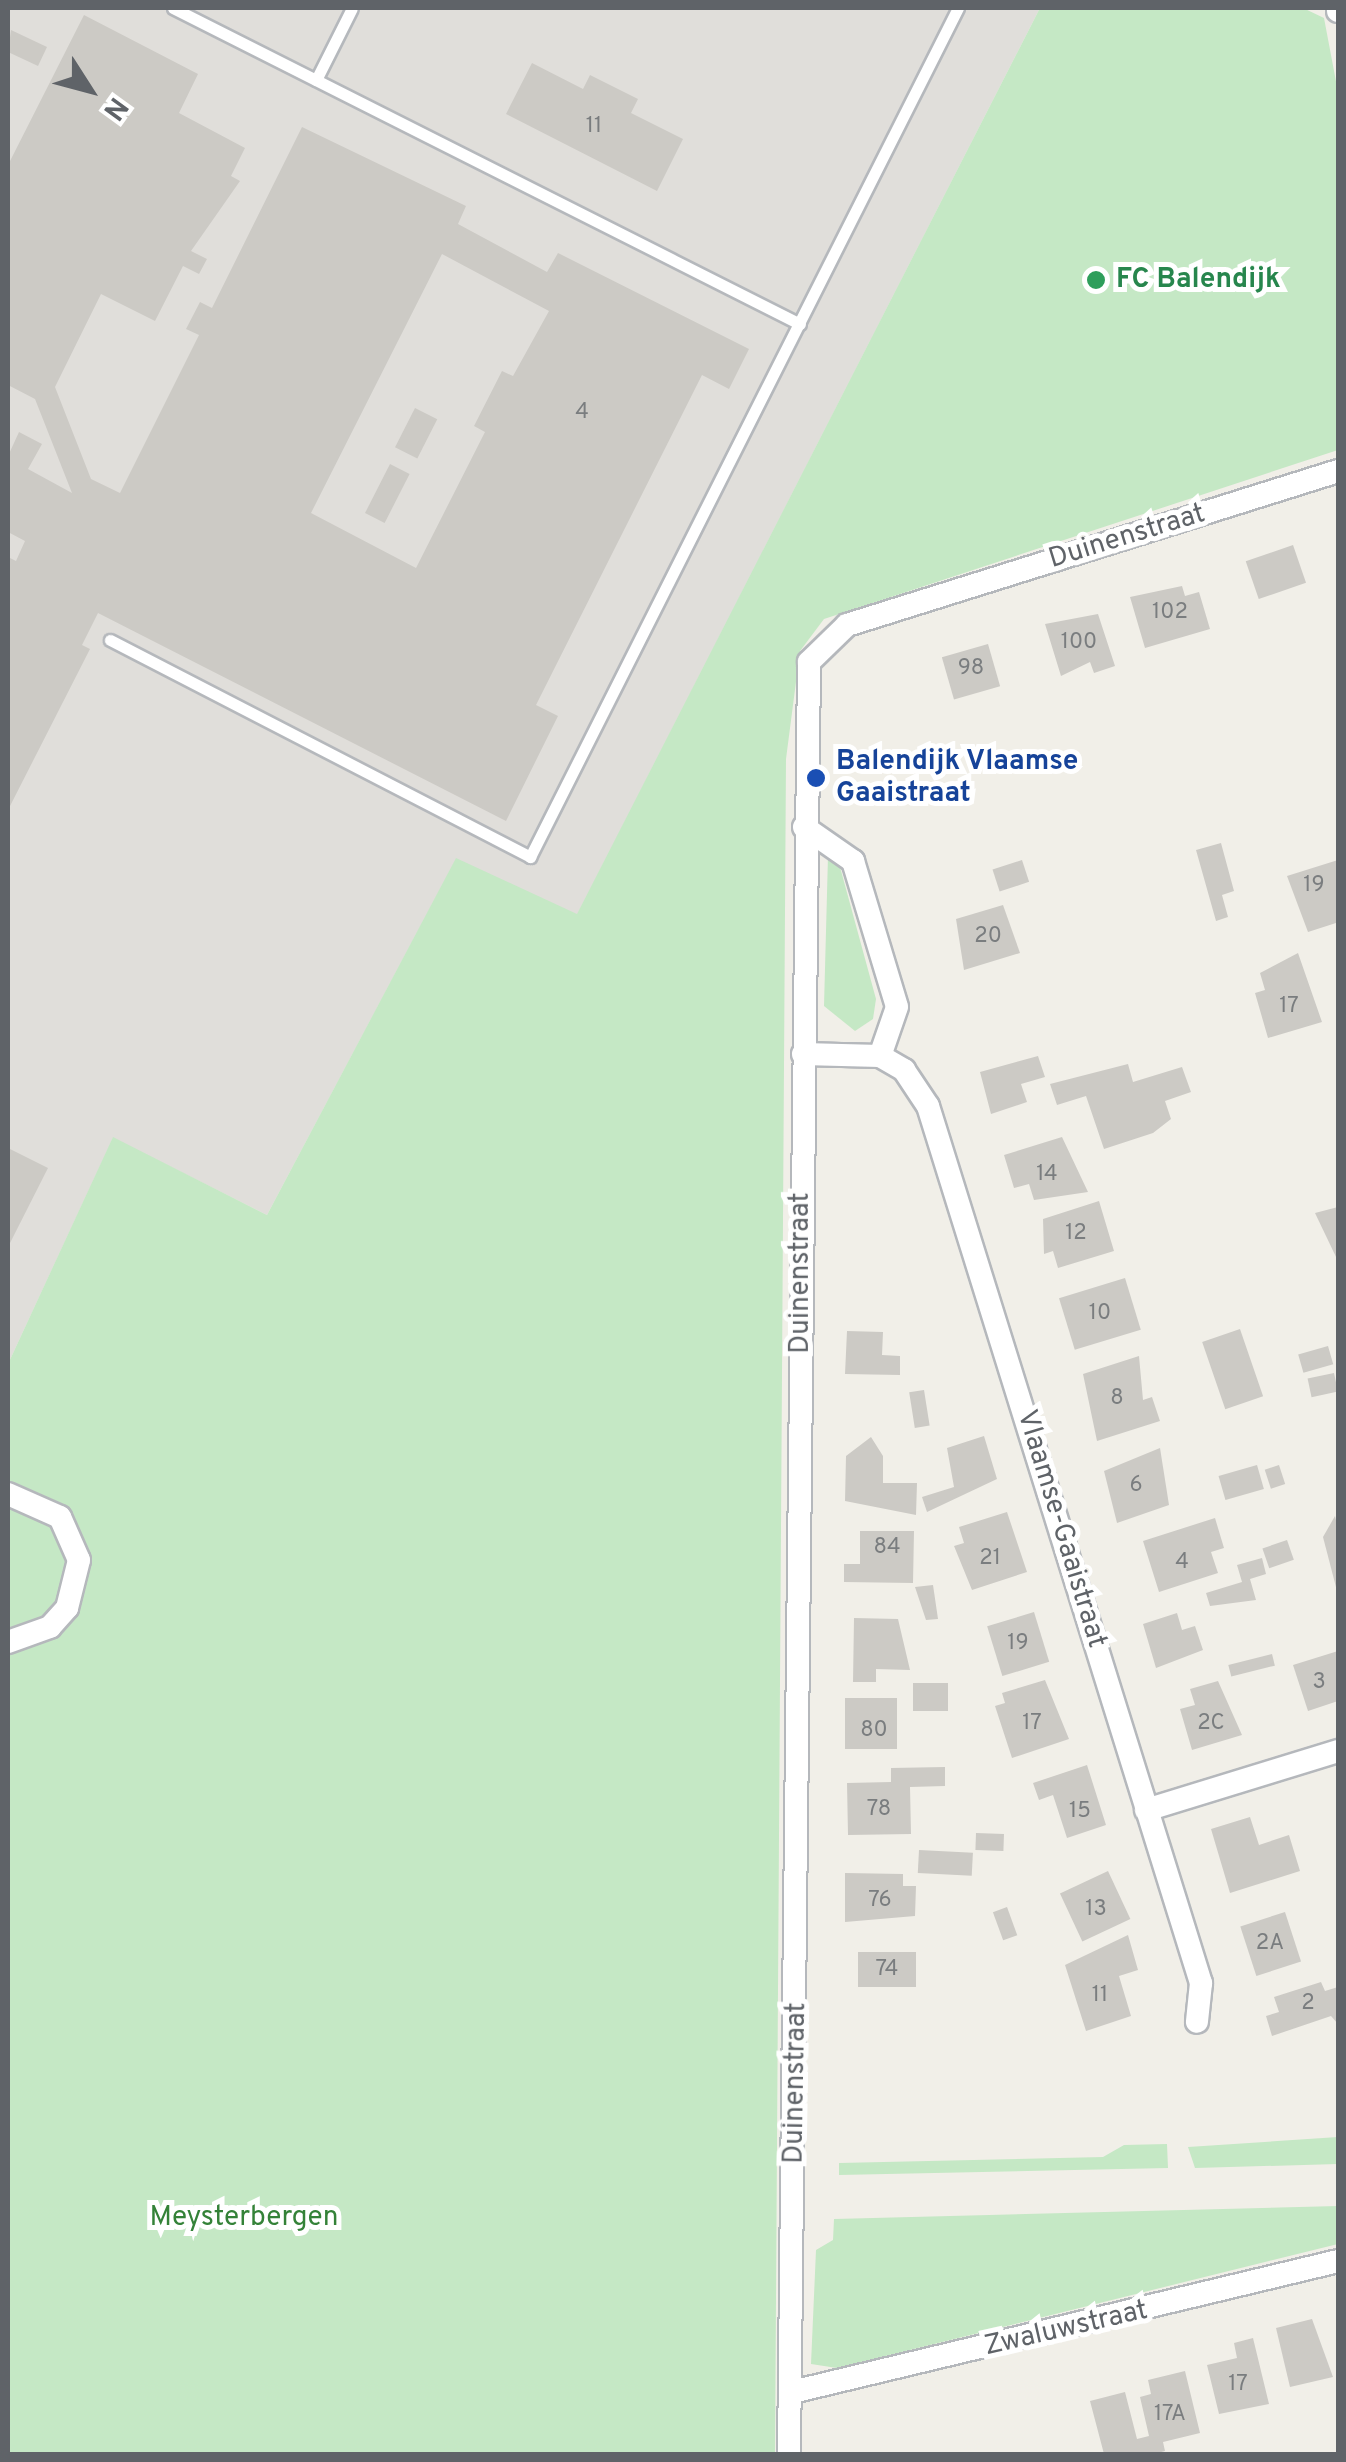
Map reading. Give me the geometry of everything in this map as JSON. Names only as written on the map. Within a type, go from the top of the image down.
[{"type":"street","name":"Duinenstraat","points":[[789,2454],[804,827],[809,662],[830,632],[1338,472]]},
{"type":"street","points":[[803,1054],[880,1056],[897,1007],[853,860],[804,827]]},
{"type":"street","name":"Vlaamse-Gaaistraat","points":[[880,1056],[904,1070],[928,1106],[1201,1983],[1197,2022]]},
{"type":"street","points":[[8,1494],[60,1517],[79,1560],[67,1608],[50,1626],[8,1642]]},
{"type":"street","points":[[1146,1810],[1338,1752]]},
{"type":"street","name":"Zwaluwstraat","points":[[792,2392],[1338,2260]]},
{"type":"lane","points":[[173,8],[800,324]]},
{"type":"lane","points":[[316,80],[352,8]]},
{"type":"lane","points":[[110,640],[530,857],[958,8]]},
{"type":"shaded area","points":[[8,8],[1040,8],[577,915],[456,859],[267,1215],[113,1138],[8,1364]]},
{"type":"green space","name":"Meysterbergen","points":[[1040,8],[1303,8],[1324,18],[1338,92],[1338,450],[824,619],[800,651],[786,759],[775,2454],[8,2454],[8,1364],[113,1137],[267,1215],[456,858],[577,914]]},
{"type":"green space","points":[[828,856],[840,867],[876,999],[873,1019],[855,1031],[824,1006]]},
{"type":"green space","points":[[1338,2137],[1338,2164],[1195,2168],[1188,2147]]},
{"type":"green space","points":[[1167,2144],[1168,2168],[839,2175],[839,2163],[1103,2157],[1124,2145]]},
{"type":"green space","points":[[1338,2206],[1338,2244],[837,2368],[811,2364],[816,2250],[833,2240],[834,2219]]},
{"type":"building","points":[[84,15],[198,74],[179,113],[245,148],[231,176],[240,181],[191,251],[207,259],[199,274],[183,266],[155,321],[101,294],[55,387],[91,479],[120,493],[199,335],[186,329],[200,302],[212,308],[302,127],[466,206],[458,224],[547,272],[558,253],[749,349],[729,389],[702,375],[536,705],[558,716],[506,821],[98,613],[82,645],[90,649],[8,810],[8,557],[16,561],[25,541],[8,532],[8,456],[19,432],[42,444],[28,469],[72,493],[35,399],[8,385],[8,165]],"holes":[[[442,254],[549,311],[513,376],[502,371],[474,426],[485,432],[416,568],[311,513]]]},
{"type":"building","points":[[11,30],[47,47],[38,66],[8,52]]},
{"type":"building","points":[[532,63],[583,89],[590,75],[638,99],[631,113],[683,139],[657,191],[506,114]]},
{"type":"building","points":[[415,408],[437,419],[417,459],[395,447]]},
{"type":"building","points":[[390,464],[410,474],[385,523],[365,513]]},
{"type":"building","points":[[1293,545],[1306,583],[1259,599],[1246,561]]},
{"type":"building","points":[[1182,586],[1185,596],[1199,592],[1210,629],[1145,648],[1130,597]]},
{"type":"building","points":[[1098,614],[1115,666],[1094,673],[1090,662],[1061,676],[1045,624]]},
{"type":"building","points":[[988,644],[1000,686],[954,700],[942,657]]},
{"type":"building","points":[[1221,843],[1234,891],[1222,895],[1228,917],[1216,921],[1196,850]]},
{"type":"building","points":[[1022,860],[1029,882],[1000,891],[993,870]]},
{"type":"building","points":[[1338,860],[1336,923],[1308,932],[1287,876]]},
{"type":"building","points":[[1003,905],[1020,953],[964,970],[956,919]]},
{"type":"building","points":[[1298,953],[1322,1022],[1268,1038],[1255,993],[1265,990],[1260,973]]},
{"type":"building","points":[[1038,1056],[1045,1077],[1021,1084],[1027,1102],[991,1114],[980,1072]]},
{"type":"building","points":[[1128,1064],[1133,1082],[1182,1067],[1191,1092],[1165,1101],[1171,1119],[1153,1133],[1104,1149],[1086,1096],[1057,1105],[1050,1084]]},
{"type":"building","points":[[1062,1137],[1088,1192],[1034,1200],[1029,1184],[1014,1188],[1004,1155]]},
{"type":"building","points":[[8,1148],[48,1168],[8,1247]]},
{"type":"building","points":[[1099,1201],[1114,1251],[1058,1268],[1053,1251],[1044,1254],[1043,1219]]},
{"type":"building","points":[[1338,1207],[1338,1259],[1337,1259],[1315,1213]]},
{"type":"building","points":[[1125,1278],[1141,1330],[1075,1350],[1059,1298]]},
{"type":"building","points":[[1240,1329],[1263,1396],[1225,1409],[1202,1342]]},
{"type":"building","points":[[847,1331],[883,1332],[882,1355],[900,1356],[900,1375],[845,1374]]},
{"type":"building","points":[[1328,1346],[1333,1364],[1303,1373],[1298,1355]]},
{"type":"building","points":[[1139,1356],[1143,1400],[1152,1397],[1160,1421],[1097,1441],[1083,1374]]},
{"type":"building","points":[[1334,1373],[1338,1392],[1312,1397],[1308,1379]]},
{"type":"building","points":[[924,1390],[930,1426],[915,1428],[909,1392]]},
{"type":"building","points":[[984,1436],[997,1479],[927,1512],[922,1497],[954,1487],[947,1448]]},
{"type":"building","points":[[871,1437],[883,1456],[883,1483],[917,1483],[916,1515],[845,1501],[846,1456]]},
{"type":"building","points":[[1160,1448],[1169,1505],[1117,1523],[1104,1471]]},
{"type":"building","points":[[1257,1465],[1264,1489],[1225,1500],[1219,1476]]},
{"type":"building","points":[[1279,1465],[1285,1484],[1271,1489],[1265,1470]]},
{"type":"building","points":[[1007,1512],[1027,1572],[972,1590],[954,1546],[964,1543],[959,1527]]},
{"type":"building","points":[[1335,1516],[1338,1529],[1337,1591],[1323,1537]]},
{"type":"building","points":[[1215,1518],[1224,1548],[1211,1552],[1218,1573],[1159,1592],[1143,1541]]},
{"type":"building","points":[[860,1531],[914,1531],[913,1583],[844,1582],[844,1564],[860,1564]]},
{"type":"building","points":[[1287,1540],[1294,1560],[1269,1568],[1262,1548]]},
{"type":"building","points":[[1262,1558],[1266,1574],[1250,1579],[1256,1600],[1210,1606],[1206,1593],[1242,1582],[1237,1565]]},
{"type":"building","points":[[933,1585],[938,1619],[926,1620],[915,1587]]},
{"type":"building","points":[[1034,1612],[1049,1662],[1002,1676],[987,1626]]},
{"type":"building","points":[[1177,1613],[1182,1630],[1195,1626],[1203,1650],[1156,1668],[1143,1624]]},
{"type":"building","points":[[854,1618],[898,1619],[910,1670],[876,1669],[876,1682],[853,1682]]},
{"type":"building","points":[[1338,1651],[1338,1701],[1308,1711],[1293,1665]]},
{"type":"building","points":[[1272,1654],[1275,1666],[1231,1677],[1228,1665]]},
{"type":"building","points":[[1045,1680],[1069,1739],[1012,1758],[995,1706],[1005,1703],[1002,1693]]},
{"type":"building","points":[[1218,1681],[1242,1735],[1192,1750],[1180,1709],[1195,1705],[1190,1689]]},
{"type":"building","points":[[913,1683],[948,1683],[948,1711],[913,1711]]},
{"type":"building","points":[[845,1698],[897,1698],[897,1749],[845,1749]]},
{"type":"building","points":[[1087,1765],[1106,1825],[1067,1838],[1053,1795],[1039,1800],[1033,1783]]},
{"type":"building","points":[[945,1767],[945,1786],[910,1787],[911,1834],[848,1835],[847,1783],[891,1782],[891,1768]]},
{"type":"building","points":[[1250,1817],[1259,1845],[1289,1835],[1300,1871],[1230,1893],[1211,1829]]},
{"type":"building","points":[[976,1833],[1004,1834],[1003,1851],[975,1850]]},
{"type":"building","points":[[919,1850],[973,1853],[972,1876],[918,1873]]},
{"type":"building","points":[[1108,1871],[1130,1919],[1082,1941],[1060,1893]]},
{"type":"building","points":[[845,1873],[903,1874],[903,1886],[916,1886],[915,1916],[845,1922]]},
{"type":"building","points":[[1007,1907],[1017,1935],[1003,1940],[993,1912]]},
{"type":"building","points":[[1285,1912],[1301,1961],[1256,1976],[1240,1927]]},
{"type":"building","points":[[1128,1935],[1138,1970],[1119,1976],[1131,2016],[1086,2031],[1065,1965]]},
{"type":"building","points":[[858,1952],[916,1952],[916,1987],[858,1987]]},
{"type":"building","points":[[1321,1982],[1325,1991],[1338,1987],[1338,2024],[1331,2016],[1272,2036],[1266,2016],[1279,2012],[1274,1997]]},
{"type":"building","points":[[1312,2319],[1333,2377],[1290,2387],[1276,2328]]},
{"type":"building","points":[[1253,2338],[1269,2404],[1219,2414],[1207,2365],[1237,2358],[1234,2343]]},
{"type":"building","points":[[1185,2371],[1200,2433],[1163,2442],[1165,2451],[1154,2454],[1104,2454],[1090,2401],[1125,2392],[1137,2439],[1149,2436],[1140,2397],[1151,2394],[1148,2380]]},
{"type":"place","name":"FC Balendijk","points":[[1096,280]]},
{"type":"place","name":"Balendijk Vlaamse Gaaistraat","points":[[816,778]]}]
